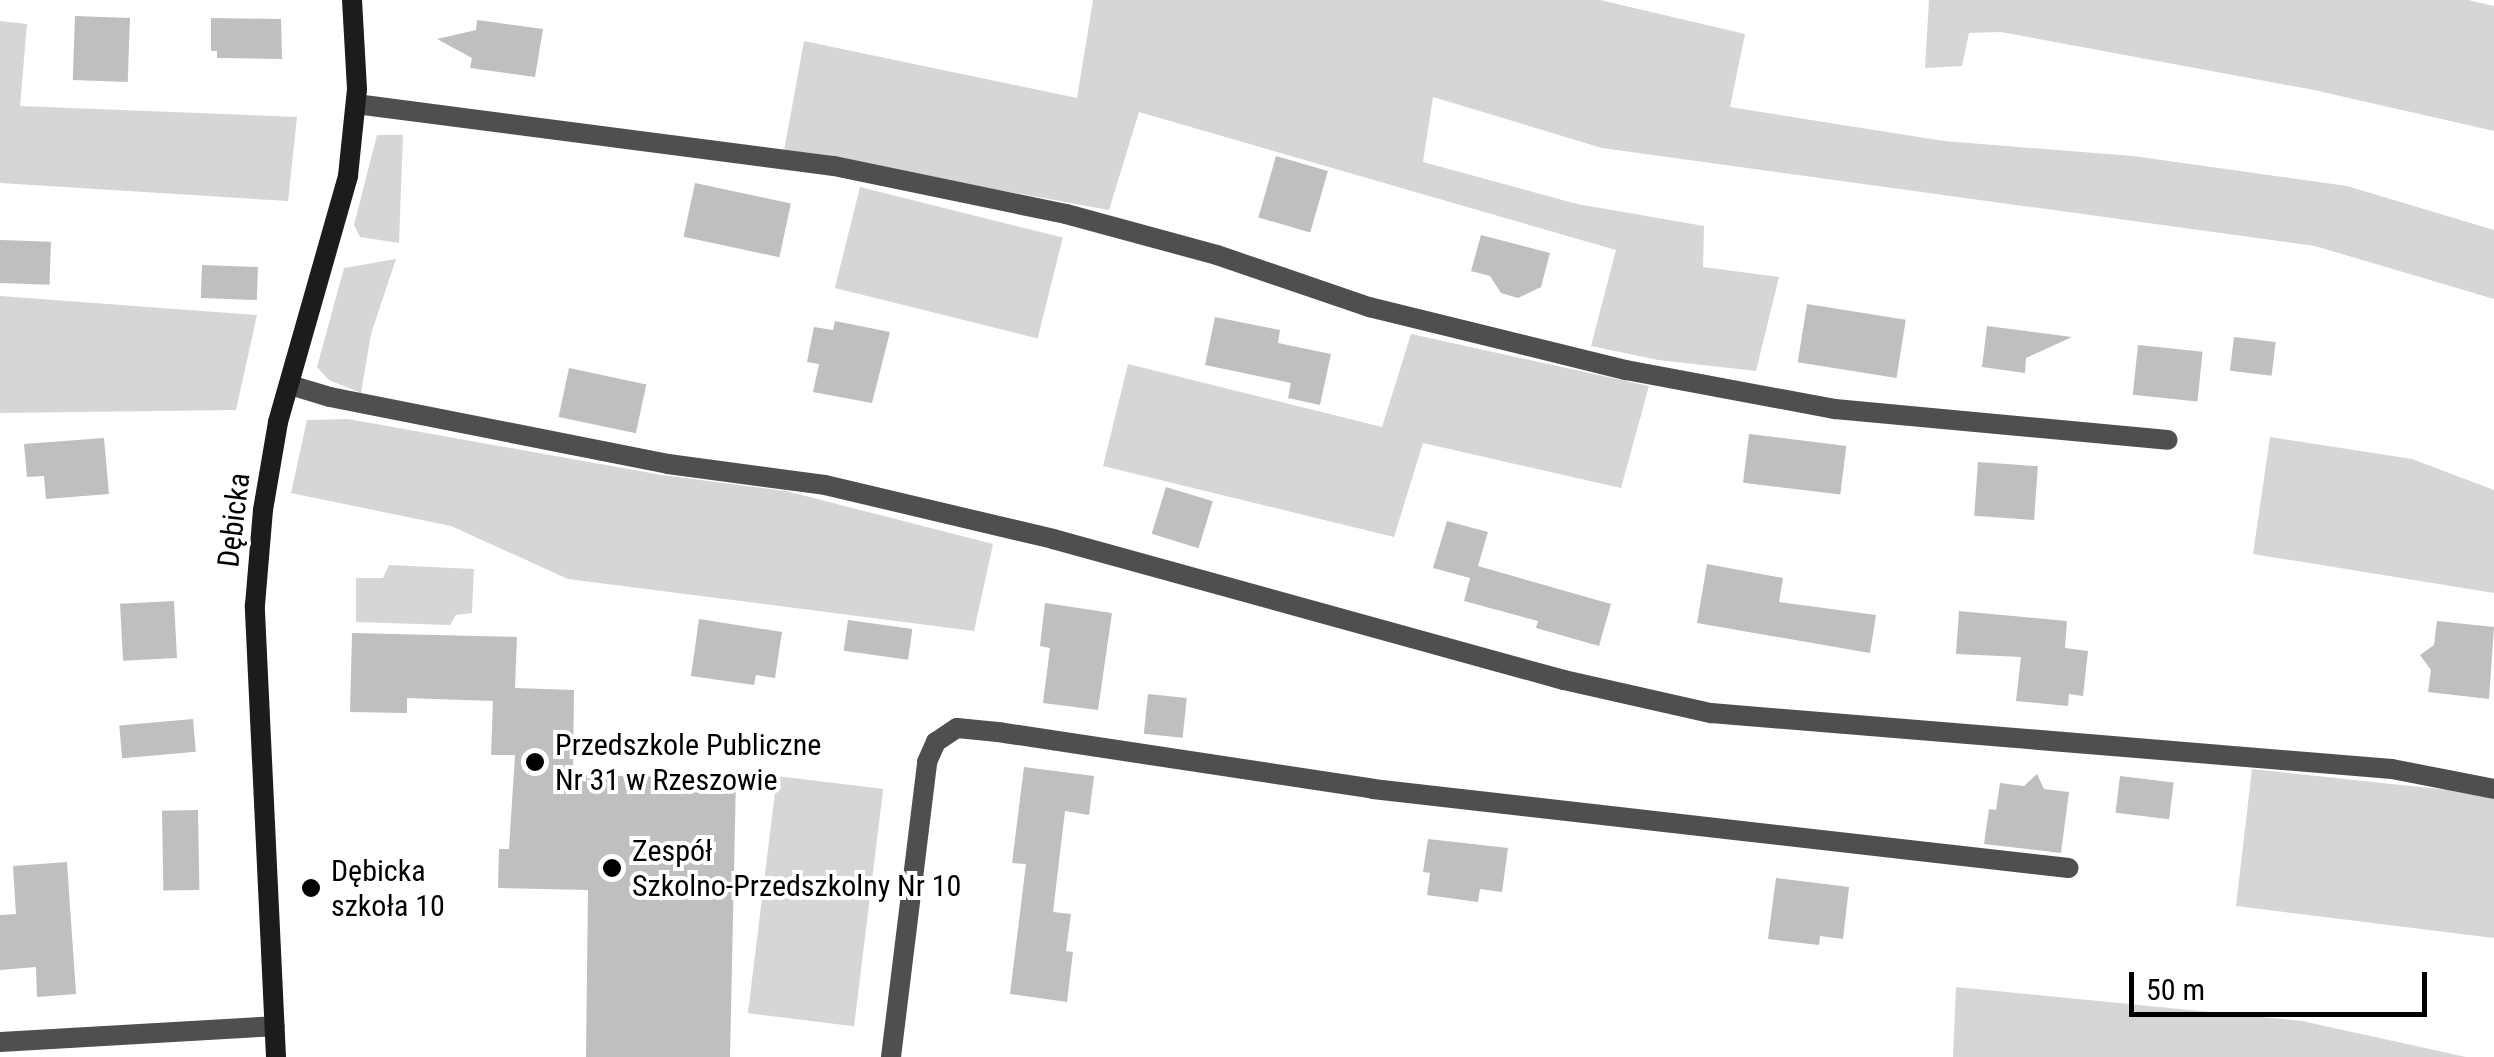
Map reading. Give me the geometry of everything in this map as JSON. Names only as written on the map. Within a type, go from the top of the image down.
[{"type":"street","name":"Dębicka","points":[[276,1057],[255,604],[263,510],[290,385],[348,176],[356,104],[352,0]]},
{"type":"street","points":[[356,104],[834,166],[1066,214],[1216,255],[1369,307],[1626,370],[1797,402],[2168,440]]},
{"type":"street","points":[[290,385],[648,460],[826,485],[1053,539],[1564,680],[1712,713],[2392,770],[2494,789]]},
{"type":"street","points":[[891,1057],[927,762],[936,742],[957,728],[1373,789],[2069,868]]},
{"type":"street","points":[[0,1042],[274,1026]]},
{"type":"shaded area","points":[[1093,0],[1600,0],[1745,34],[1730,107],[1944,141],[2133,156],[2347,186],[2494,230],[2494,299],[2315,246],[1602,148],[1433,97],[1423,162],[1577,204],[1704,226],[1703,267],[1779,277],[1756,371],[1658,360],[1591,346],[1616,250],[1139,112],[1109,210],[784,151],[804,41],[1077,98]]},
{"type":"shaded area","points":[[1929,0],[2468,0],[2494,6],[2494,131],[2314,90],[2001,32],[1969,33],[1962,66],[1925,68]]},
{"type":"shaded area","points":[[0,21],[27,24],[20,106],[297,117],[288,201],[0,183]]},
{"type":"shaded area","points":[[377,135],[403,135],[399,243],[360,237],[354,225]]},
{"type":"shaded area","points":[[860,187],[1063,238],[1038,338],[835,288]]},
{"type":"shaded area","points":[[396,259],[371,334],[361,393],[329,380],[317,367],[344,268]]},
{"type":"shaded area","points":[[0,296],[257,315],[236,410],[0,413]]},
{"type":"shaded area","points":[[1411,334],[1649,386],[1621,488],[1423,443],[1394,537],[1103,466],[1128,364],[1382,427]]},
{"type":"shaded area","points":[[348,419],[662,475],[786,491],[993,544],[974,631],[568,579],[451,526],[291,493],[307,420]]},
{"type":"shaded area","points":[[2270,437],[2412,459],[2494,490],[2494,593],[2253,554]]},
{"type":"shaded area","points":[[389,565],[474,569],[472,613],[456,615],[450,625],[356,622],[356,578],[383,578]]},
{"type":"shaded area","points":[[2252,769],[2448,790],[2494,799],[2494,938],[2236,906]]},
{"type":"shaded area","points":[[777,776],[883,789],[854,1026],[748,1013]]},
{"type":"shaded area","points":[[1956,987],[2302,1021],[2466,1057],[1953,1057]]},
{"type":"building","points":[[75,16],[130,18],[128,82],[73,80]]},
{"type":"building","points":[[211,18],[281,19],[282,59],[217,58],[217,51],[211,51]]},
{"type":"building","points":[[477,20],[543,29],[535,77],[470,68],[472,58],[437,39],[476,30]]},
{"type":"building","points":[[1276,156],[1328,171],[1310,232],[1258,218]]},
{"type":"building","points":[[695,183],[791,203],[779,257],[684,237]]},
{"type":"building","points":[[1481,235],[1550,253],[1541,287],[1518,298],[1501,293],[1490,276],[1471,271]]},
{"type":"building","points":[[0,240],[51,242],[49,285],[0,283]]},
{"type":"building","points":[[202,265],[258,267],[257,300],[201,298]]},
{"type":"building","points":[[1807,304],[1906,320],[1897,378],[1798,362]]},
{"type":"building","points":[[1215,317],[1280,330],[1278,343],[1331,354],[1320,405],[1288,398],[1291,383],[1205,365]]},
{"type":"building","points":[[835,321],[890,332],[872,403],[813,392],[819,364],[807,362],[814,327],[833,330]]},
{"type":"building","points":[[1987,326],[2072,337],[2026,358],[2025,373],[1982,367]]},
{"type":"building","points":[[2234,337],[2276,342],[2272,376],[2230,371]]},
{"type":"building","points":[[2138,345],[2203,352],[2197,402],[2133,395]]},
{"type":"building","points":[[569,368],[646,384],[636,433],[559,417]]},
{"type":"building","points":[[1749,434],[1846,446],[1840,495],[1743,483]]},
{"type":"building","points":[[104,438],[109,494],[46,499],[44,476],[27,477],[24,444]]},
{"type":"building","points":[[1978,462],[2038,466],[2034,520],[1974,516]]},
{"type":"building","points":[[1166,487],[1213,501],[1199,548],[1152,534]]},
{"type":"building","points":[[1447,521],[1488,532],[1478,566],[1611,604],[1599,646],[1536,628],[1538,621],[1464,601],[1470,578],[1433,568]]},
{"type":"building","points":[[1707,564],[1783,578],[1779,602],[1876,615],[1870,653],[1697,623]]},
{"type":"building","points":[[174,601],[177,658],[123,661],[120,604]]},
{"type":"building","points":[[1045,603],[1112,613],[1098,710],[1043,703],[1050,648],[1040,646]]},
{"type":"building","points":[[1959,611],[2067,621],[2065,648],[2088,651],[2083,696],[2069,694],[2068,706],[2016,701],[2021,657],[1956,654]]},
{"type":"building","points":[[699,619],[782,632],[775,678],[756,675],[754,685],[691,676]]},
{"type":"building","points":[[848,620],[912,629],[908,660],[844,651]]},
{"type":"building","points":[[2437,621],[2494,627],[2489,699],[2428,692],[2431,670],[2420,655],[2434,645]]},
{"type":"building","points":[[352,633],[517,637],[515,688],[574,690],[573,775],[736,778],[730,1057],[586,1057],[588,890],[498,888],[499,849],[509,849],[515,755],[491,755],[493,701],[407,698],[407,713],[350,712]]},
{"type":"building","points":[[1148,694],[1187,698],[1183,738],[1144,734]]},
{"type":"building","points":[[193,719],[196,752],[122,758],[119,725]]},
{"type":"building","points":[[1024,767],[1094,776],[1089,815],[1065,811],[1053,912],[1071,914],[1066,951],[1073,952],[1067,1002],[1010,994],[1026,864],[1012,863]]},
{"type":"building","points":[[2037,774],[2044,789],[2069,792],[2061,853],[1984,844],[1989,809],[1996,810],[2000,783],[2024,786]]},
{"type":"building","points":[[2120,776],[2174,783],[2169,819],[2115,813]]},
{"type":"building","points":[[198,810],[199,890],[163,891],[162,811]]},
{"type":"building","points":[[1428,839],[1508,848],[1502,892],[1480,889],[1478,902],[1427,895],[1430,873],[1423,872]]},
{"type":"building","points":[[67,862],[76,994],[37,997],[36,967],[0,970],[0,915],[16,914],[13,866]]},
{"type":"building","points":[[1776,878],[1849,887],[1843,939],[1820,936],[1819,945],[1768,939]]},
{"type":"place","name":"Przedszkole Publiczne Nr 31 w Rzeszowie","points":[[535,762]]},
{"type":"place","name":"Zespół Szkolno-Przedszkolny Nr 10","points":[[612,868]]},
{"type":"place","name":"Dębicka szkoła 10","points":[[311,888]]}]
